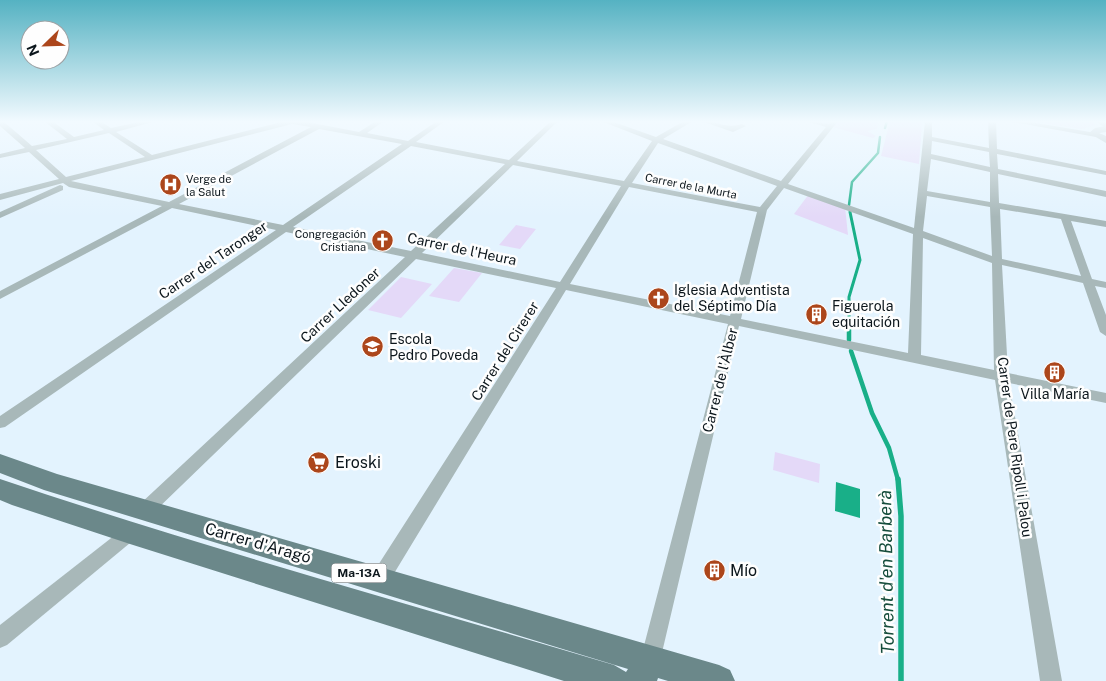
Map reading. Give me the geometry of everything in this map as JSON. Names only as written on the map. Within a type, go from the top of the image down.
[{"type":"main road","name":"Carrer d'Aragó","points":[[0,463],[54,483],[380,579],[644,671],[719,681]]},
{"type":"main road","name":"Carrer d'Aragó","points":[[0,489],[21,498],[130,533],[614,681]]},
{"type":"main road","points":[[103,524],[155,513]]},
{"type":"main road","points":[[130,533],[155,513]]},
{"type":"main road","points":[[380,579],[377,592],[382,610]]},
{"type":"street","points":[[0,156],[14,153]]},
{"type":"street","points":[[35,153],[66,183]]},
{"type":"street","points":[[143,153],[151,158]]},
{"type":"street","points":[[0,197],[66,183],[171,153]]},
{"type":"street","points":[[0,296],[269,153]]},
{"type":"street","name":"Carrer del Taronger","points":[[0,423],[395,153]]},
{"type":"street","name":"Carrer de la Murta","points":[[455,153],[762,210]]},
{"type":"street","name":"Carrer Lledoner","points":[[155,513],[521,153]]},
{"type":"street","name":"Carrer del Cirerer","points":[[380,579],[647,153]]},
{"type":"street","points":[[692,153],[997,261],[1106,285]]},
{"type":"street","name":"Carrer de l'Àlber","points":[[644,671],[762,210],[809,153]]},
{"type":"street","points":[[914,358],[918,233],[927,153]]},
{"type":"street","name":"Carrer de Pere Ripoll i Palou","points":[[994,153],[994,205],[1002,377],[1051,681]]},
{"type":"street","points":[[1003,153],[1106,173]]},
{"type":"street","points":[[927,156],[1106,194]]},
{"type":"street","points":[[0,215],[66,183]]},
{"type":"street","name":"Carrer de l'Heura","points":[[66,183],[1106,398]]},
{"type":"street","points":[[923,193],[1106,224]]},
{"type":"street","points":[[1065,217],[1106,332]]},
{"type":"street","points":[[0,638],[130,533]]},
{"type":"shaded area","points":[[882,153],[920,153],[919,164],[881,156]]},
{"type":"shaded area","points":[[809,194],[845,207],[848,235],[794,214]]},
{"type":"shaded area","points":[[516,225],[536,229],[520,249],[499,245]]},
{"type":"shaded area","points":[[454,268],[482,273],[459,302],[429,296]]},
{"type":"shaded area","points":[[401,277],[432,284],[401,318],[368,310]]},
{"type":"shaded area","points":[[775,452],[820,464],[819,483],[773,470]]},
{"type":"shaded area","points":[[836,482],[860,489],[860,518],[835,511]]},
{"type":"waterway","name":"Torrent d'en Barberà","points":[[849,205],[852,182],[878,153]]},
{"type":"waterway","name":"Torrent d'en Barberà","points":[[849,340],[849,297],[860,260],[850,212]]},
{"type":"waterway","name":"Torrent d'en Barberà","points":[[851,351],[872,413],[889,448],[898,480]]},
{"type":"waterway","name":"Torrent d'en Barberà","points":[[898,479],[901,516],[901,681]]},
{"type":"place","name":"Verge de la Salut","points":[[170,185]]},
{"type":"place","name":"Congregación Cristiana","points":[[382,240]]},
{"type":"place","name":"Iglesia Adventista del Séptimo Día","points":[[658,298]]},
{"type":"place","name":"Figuerola equitación","points":[[816,314]]},
{"type":"place","name":"Escola Pedro Poveda","points":[[373,347]]},
{"type":"place","name":"Villa María","points":[[1055,372]]},
{"type":"place","name":"Eroski","points":[[319,462]]},
{"type":"place","name":"Mío","points":[[714,570]]}]
